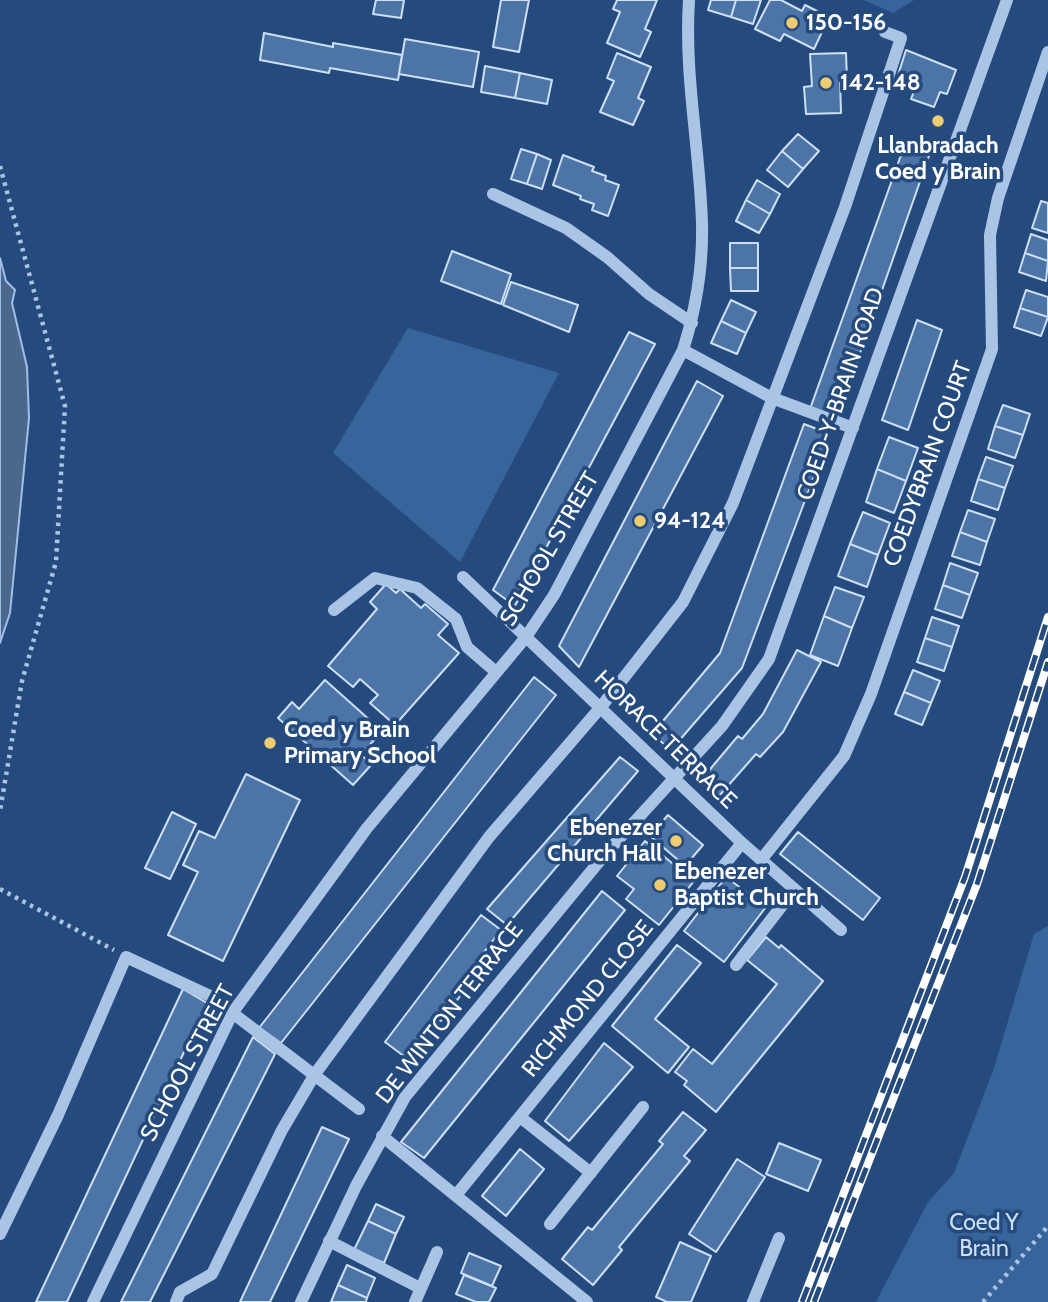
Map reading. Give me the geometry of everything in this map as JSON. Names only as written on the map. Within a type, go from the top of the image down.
[{"type":"street","name":"SCHOOL STREET","points":[[93,1302],[233,1012],[367,828],[526,637],[554,595],[683,351],[692,323],[700,276],[702,227],[687,43],[689,0]]},
{"type":"street","name":"COED-Y-BRAIN ROAD","points":[[674,778],[722,726],[769,659],[1007,0]]},
{"type":"street","points":[[176,1302],[180,1292],[212,1274],[282,1130],[315,1074],[489,837],[601,707],[683,602],[733,503],[845,207],[901,38],[885,32]]},
{"type":"street","name":"COEDYBRAIN COURT","points":[[761,860],[844,757],[871,694],[992,349],[990,235],[1017,135],[1048,52]]},
{"type":"street","points":[[493,194],[566,228],[607,257],[649,294],[692,323]]},
{"type":"street","points":[[683,351],[772,398],[853,428]]},
{"type":"street","name":"HORACE TERRACE","points":[[463,577],[741,842],[841,930]]},
{"type":"street","points":[[334,610],[375,579],[417,588],[456,619],[467,647],[496,672]]},
{"type":"street","name":"DE WINTON TERRACE","points":[[301,1302],[382,1136],[405,1097],[607,852],[674,778]]},
{"type":"street","name":"RICHMOND CLOSE","points":[[457,1194],[741,842]]},
{"type":"street","points":[[736,965],[793,890]]},
{"type":"street","points":[[0,1234],[58,1115],[126,957],[210,996],[359,1109]]},
{"type":"street","points":[[550,1224],[643,1107]]},
{"type":"street","points":[[520,1116],[591,1173]]},
{"type":"street","points":[[382,1136],[457,1194],[587,1302]]},
{"type":"street","points":[[753,1302],[779,1238]]},
{"type":"street","points":[[329,1241],[421,1288]]},
{"type":"street","points":[[415,1302],[437,1252]]},
{"type":"path","points":[[0,166],[65,406],[55,562],[22,681],[0,811]]},
{"type":"path","points":[[0,889],[126,957]]},
{"type":"path","points":[[983,1302],[1048,1226]]},
{"type":"green space","points":[[864,0],[914,0],[893,13]]},
{"type":"green space","points":[[408,328],[559,373],[460,562],[333,453]]},
{"type":"green space","name":"Coed Y Brain","points":[[1048,926],[1048,1302],[876,1302],[928,1202],[954,1173],[994,1068],[1034,934]]},
{"type":"shaded area","points":[[0,258],[6,281],[15,290],[12,303],[27,367],[29,418],[10,613],[0,643]]},
{"type":"building","points":[[376,0],[404,0],[401,18],[373,14]]},
{"type":"building","points":[[501,0],[529,0],[519,52],[493,47]]},
{"type":"building","points":[[617,0],[657,0],[645,29],[651,32],[640,57],[607,43],[620,12],[613,9]]},
{"type":"building","points":[[711,0],[736,0],[731,17],[708,10]]},
{"type":"building","points":[[736,0],[761,0],[753,24],[731,17]]},
{"type":"building","name":"150-156","points":[[770,0],[781,0],[802,11],[805,5],[829,17],[814,49],[784,34],[780,41],[755,29]]},
{"type":"building","points":[[264,33],[333,47],[333,43],[402,55],[398,80],[330,68],[329,73],[260,60]]},
{"type":"building","points":[[405,39],[479,52],[473,87],[399,74]]},
{"type":"building","points":[[906,50],[956,70],[947,94],[940,92],[934,107],[911,99],[917,83],[898,75]]},
{"type":"building","points":[[617,53],[651,67],[638,98],[644,101],[633,125],[600,112],[614,81],[607,78]]},
{"type":"building","name":"142-148","points":[[846,53],[847,80],[840,80],[841,113],[806,114],[804,87],[812,86],[810,54]]},
{"type":"building","points":[[485,66],[520,73],[515,98],[481,92]]},
{"type":"building","points":[[520,73],[552,80],[547,104],[515,98]]},
{"type":"building","points":[[798,134],[819,151],[803,169],[782,151]]},
{"type":"building","points":[[906,141],[931,150],[837,419],[810,409]]},
{"type":"building","points":[[521,149],[537,154],[527,184],[511,179]]},
{"type":"building","points":[[782,151],[803,169],[788,187],[767,170]]},
{"type":"building","points":[[537,154],[551,160],[542,189],[527,184]]},
{"type":"building","points":[[563,155],[594,167],[592,171],[619,185],[608,216],[592,210],[594,204],[580,199],[581,196],[553,185]]},
{"type":"building","points":[[757,180],[780,194],[770,214],[746,200]]},
{"type":"building","points":[[746,200],[770,214],[759,233],[736,221]]},
{"type":"building","points":[[1041,201],[1048,203],[1048,233],[1032,228]]},
{"type":"building","points":[[1031,234],[1048,240],[1048,261],[1025,253]]},
{"type":"building","points":[[730,243],[758,243],[758,268],[730,268]]},
{"type":"building","points":[[452,251],[511,274],[501,304],[441,281]]},
{"type":"building","points":[[1025,253],[1048,261],[1046,281],[1019,272]]},
{"type":"building","points":[[730,268],[758,268],[758,291],[731,291]]},
{"type":"building","points":[[511,282],[578,305],[569,332],[503,305]]},
{"type":"building","points":[[1026,290],[1048,297],[1048,317],[1020,308]]},
{"type":"building","points":[[731,300],[756,312],[746,333],[721,321]]},
{"type":"building","points":[[1020,308],[1048,317],[1041,336],[1014,327]]},
{"type":"building","points":[[917,320],[942,330],[908,430],[882,420]]},
{"type":"building","points":[[721,321],[746,333],[737,354],[711,343]]},
{"type":"building","points":[[629,332],[655,344],[515,606],[493,590]]},
{"type":"building","name":"94-124","points":[[697,381],[723,396],[579,667],[559,646]]},
{"type":"building","points":[[1003,405],[1030,414],[1023,435],[995,426]]},
{"type":"building","points":[[804,424],[830,434],[742,668],[671,750],[652,734],[720,653]]},
{"type":"building","points":[[995,426],[1023,435],[1015,458],[988,449]]},
{"type":"building","points":[[889,437],[918,448],[906,481],[877,469]]},
{"type":"building","points":[[986,457],[1013,466],[1005,488],[978,479]]},
{"type":"building","points":[[877,469],[906,481],[894,513],[866,502]]},
{"type":"building","points":[[978,479],[1005,488],[998,510],[971,501]]},
{"type":"building","points":[[968,510],[995,519],[987,542],[960,532]]},
{"type":"building","points":[[863,512],[890,523],[878,555],[850,544]]},
{"type":"building","points":[[960,532],[987,542],[980,565],[952,556]]},
{"type":"building","points":[[850,544],[878,555],[867,587],[838,576]]},
{"type":"building","points":[[950,563],[978,573],[970,595],[943,585]]},
{"type":"building","points":[[386,584],[396,593],[400,589],[421,608],[425,604],[448,624],[438,635],[459,653],[395,725],[370,703],[378,695],[360,679],[353,687],[328,666],[377,609],[370,602]]},
{"type":"building","points":[[943,585],[970,595],[962,618],[935,609]]},
{"type":"building","points":[[835,587],[864,597],[852,628],[824,616]]},
{"type":"building","points":[[824,616],[852,628],[838,666],[810,655]]},
{"type":"building","points":[[932,617],[959,626],[952,647],[925,638]]},
{"type":"building","points":[[925,638],[952,647],[944,671],[917,662]]},
{"type":"building","points":[[797,650],[821,662],[783,732],[760,757],[756,754],[719,796],[701,780],[738,736],[742,739],[763,714]]},
{"type":"building","points":[[913,670],[940,681],[931,703],[904,692]]},
{"type":"building","points":[[534,677],[556,695],[281,1043],[259,1028]]},
{"type":"building","points":[[325,680],[382,731],[361,755],[372,764],[353,785],[278,718],[292,702],[299,709]]},
{"type":"building","points":[[904,692],[931,703],[922,725],[895,714]]},
{"type":"building","points":[[620,757],[638,771],[507,925],[487,909]]},
{"type":"building","points":[[246,774],[300,800],[223,961],[168,935],[198,872],[183,865],[199,831],[215,838]]},
{"type":"building","points":[[172,812],[196,824],[170,879],[145,868]]},
{"type":"building","name":"Ebenezer Church Hall","points":[[668,815],[703,845],[685,866],[650,836]]},
{"type":"building","points":[[798,832],[880,898],[863,920],[780,854]]},
{"type":"building","name":"Ebenezer Baptist Church","points":[[645,841],[694,881],[659,925],[626,899],[634,889],[617,876]]},
{"type":"building","points":[[726,877],[766,907],[724,962],[684,931]]},
{"type":"building","points":[[602,891],[625,910],[424,1158],[401,1142]]},
{"type":"building","points":[[481,915],[501,930],[478,960],[485,964],[441,1021],[436,1017],[405,1057],[385,1042]]},
{"type":"building","points":[[766,937],[779,948],[781,945],[823,981],[716,1112],[684,1085],[687,1081],[675,1072],[693,1049],[712,1064],[777,984],[747,960]]},
{"type":"building","points":[[677,945],[701,963],[655,1019],[689,1047],[668,1073],[612,1026]]},
{"type":"building","points":[[183,989],[207,1003],[67,1302],[36,1302]]},
{"type":"building","points":[[253,1037],[275,1054],[150,1302],[121,1302]]},
{"type":"building","points":[[604,1043],[633,1067],[569,1141],[545,1121]]},
{"type":"building","points":[[683,1112],[706,1130],[684,1156],[690,1161],[619,1247],[622,1250],[593,1285],[562,1259],[588,1227],[592,1230],[663,1144],[659,1141]]},
{"type":"building","points":[[322,1127],[349,1139],[270,1302],[240,1302]]},
{"type":"building","points":[[779,1143],[821,1160],[808,1191],[766,1174]]},
{"type":"building","points":[[520,1149],[544,1169],[506,1216],[482,1196]]},
{"type":"building","points":[[737,1159],[765,1177],[716,1252],[689,1234]]},
{"type":"building","points":[[376,1204],[404,1217],[396,1234],[368,1221]]},
{"type":"building","points":[[368,1221],[396,1234],[384,1263],[354,1250]]},
{"type":"building","points":[[680,1242],[711,1256],[691,1302],[667,1302],[656,1297]]},
{"type":"building","points":[[469,1253],[501,1266],[492,1286],[461,1273]]},
{"type":"building","points":[[347,1265],[375,1278],[367,1298],[338,1285]]},
{"type":"building","points":[[464,1275],[496,1288],[489,1302],[476,1302],[456,1294]]},
{"type":"building","points":[[338,1285],[367,1298],[366,1302],[331,1302]]},
{"type":"railway","points":[[802,1302],[965,877],[1048,617]]},
{"type":"railway","points":[[814,1302],[977,884],[1048,662]]},
{"type":"place","name":"150-156","points":[[792,23]]},
{"type":"place","name":"142-148","points":[[826,83]]},
{"type":"place","name":"Llanbradach Coed y Brain","points":[[938,121]]},
{"type":"place","name":"94-124","points":[[640,521]]},
{"type":"place","name":"Coed y Brain Primary School","points":[[270,743]]},
{"type":"place","name":"Ebenezer Church Hall","points":[[676,841]]},
{"type":"place","name":"Ebenezer Baptist Church","points":[[660,885]]}]
